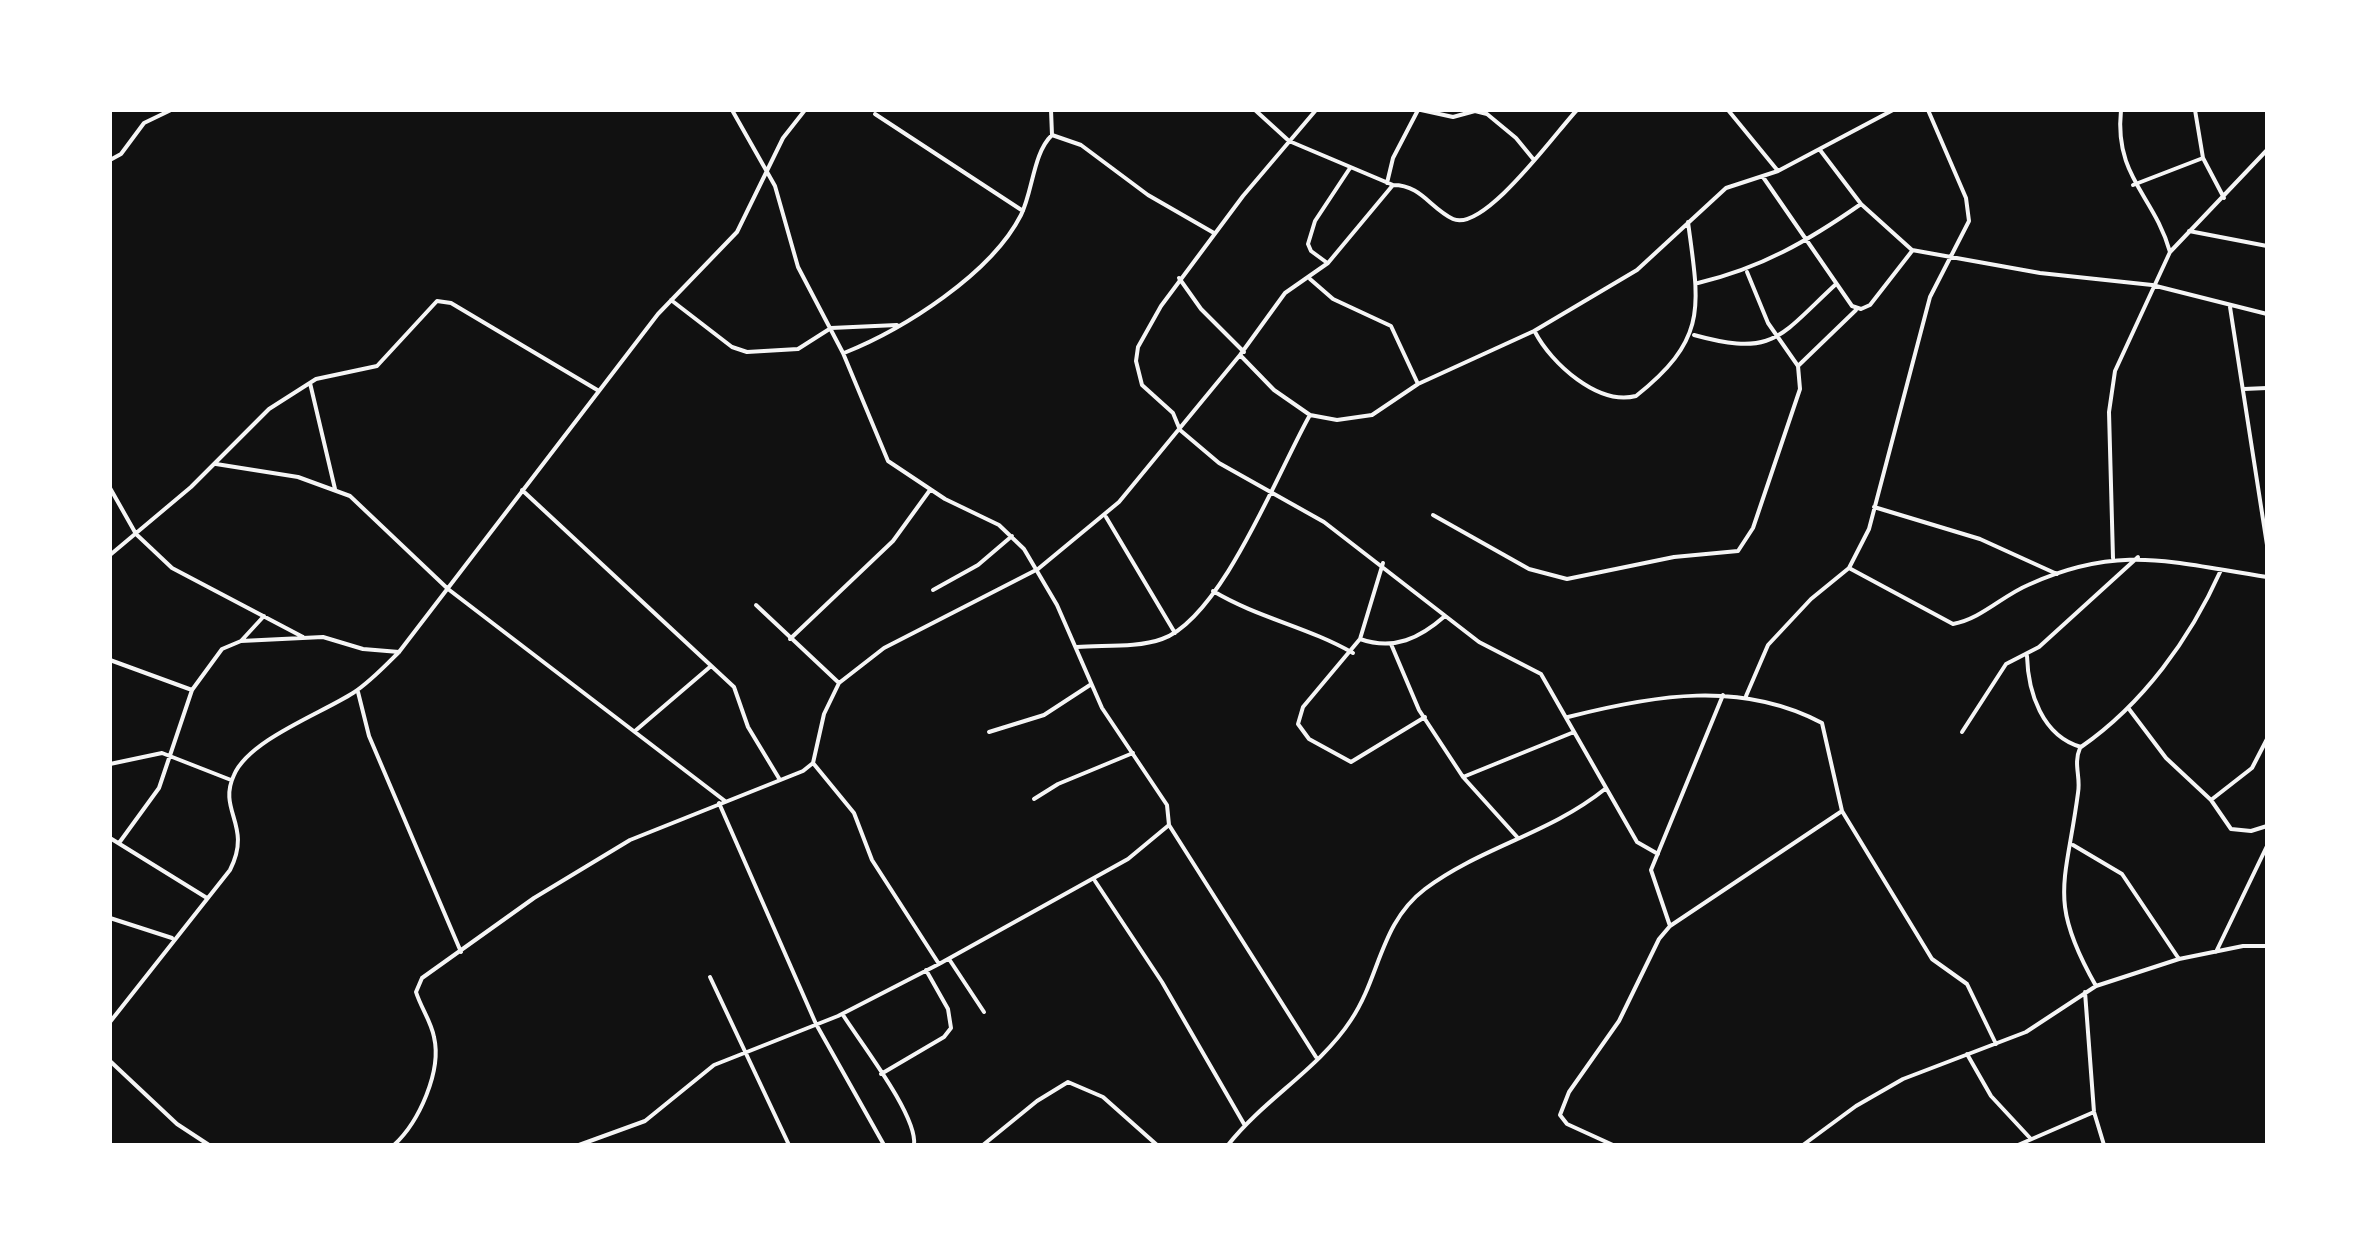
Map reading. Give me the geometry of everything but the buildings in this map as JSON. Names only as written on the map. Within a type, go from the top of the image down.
[{"type":"street","points":[[110,160],[121,154],[144,122],[172,110]]},
{"type":"street","points":[[732,110],[782,202],[798,267],[831,328],[888,461],[930,490],[1012,536],[1038,568],[1077,647],[1090,685],[1167,805],[1169,826],[1316,1058]]},
{"type":"street","points":[[110,1022],[241,848],[230,804],[231,780],[257,747],[358,690],[399,652],[671,300],[737,232],[782,138],[805,110]]},
{"type":"street","points":[[843,354],[901,325],[971,273],[1001,244],[1023,211],[1042,151],[1052,136],[1051,110]]},
{"type":"street","points":[[1255,110],[1289,142],[1390,184],[1417,191],[1454,220],[1468,220],[1494,203],[1577,110]]},
{"type":"street","points":[[1316,110],[1178,278],[1146,331],[1136,360],[1142,385],[1173,414],[1180,430],[1218,463],[1274,490],[1383,564],[1479,642],[1541,674],[1638,842],[1658,854]]},
{"type":"street","points":[[813,763],[824,714],[839,683],[870,656],[1038,568],[1105,515],[1180,430],[1288,290],[1310,279],[1328,263],[1390,184],[1393,158],[1419,110],[1453,117],[1487,114],[1516,138],[1534,160]]},
{"type":"street","points":[[1728,110],[1778,171]]},
{"type":"street","points":[[1178,278],[1274,390],[1310,415],[1337,420],[1372,415],[1418,384],[1534,331],[1636,270],[1726,188],[1778,171],[1893,110]]},
{"type":"street","points":[[1746,696],[1758,662],[1774,637],[1849,568],[1869,529],[1912,354],[1938,277],[1969,221],[1966,198],[1928,110]]},
{"type":"street","points":[[2122,110],[2120,151],[2133,185],[2170,252]]},
{"type":"street","points":[[2195,110],[2203,158],[2224,198]]},
{"type":"street","points":[[875,114],[1023,211]]},
{"type":"street","points":[[1052,136],[1081,145],[1148,195],[1214,233]]},
{"type":"street","points":[[1820,150],[1861,204],[1912,250],[2152,284],[2230,308],[2267,314]]},
{"type":"street","points":[[2113,558],[2110,392],[2152,284],[2170,252],[2267,150]]},
{"type":"street","points":[[2133,185],[2203,158]]},
{"type":"street","points":[[2260,159],[2267,163]]},
{"type":"street","points":[[1328,263],[1311,251],[1309,234],[1350,168]]},
{"type":"street","points":[[1763,176],[1835,285],[1858,308]]},
{"type":"street","points":[[1698,283],[1747,272],[1805,243],[1861,204]]},
{"type":"street","points":[[1534,331],[1560,366],[1600,391],[1626,398],[1644,390],[1692,335],[1698,283],[1688,222]]},
{"type":"street","points":[[2189,231],[2267,246]]},
{"type":"street","points":[[1798,366],[1858,308],[1870,304],[1912,250]]},
{"type":"street","points":[[1433,515],[1529,569],[1567,579],[1674,557],[1738,551],[1753,528],[1796,407],[1798,366],[1758,303],[1747,272]]},
{"type":"street","points":[[1310,279],[1348,308],[1391,326],[1418,384]]},
{"type":"street","points":[[1692,335],[1746,347],[1779,337],[1835,285]]},
{"type":"street","points":[[110,555],[216,464],[254,421],[310,383],[378,366],[431,305],[442,300],[600,392]]},
{"type":"street","points":[[671,300],[732,347],[748,352],[798,349],[831,328],[901,325]]},
{"type":"street","points":[[2230,308],[2267,546]]},
{"type":"street","points":[[310,383],[335,488]]},
{"type":"street","points":[[2244,389],[2267,388]]},
{"type":"street","points":[[1077,647],[1149,642],[1175,632],[1213,591],[1274,490],[1310,415]]},
{"type":"street","points":[[216,464],[298,477],[335,488],[364,508],[448,588],[722,802],[816,1024],[884,1145]]},
{"type":"street","points":[[110,488],[136,534],[186,578],[306,639]]},
{"type":"street","points":[[522,490],[734,687],[748,726],[780,780]]},
{"type":"street","points":[[790,639],[893,541],[930,490]]},
{"type":"street","points":[[1874,507],[1964,533],[2056,574]]},
{"type":"street","points":[[1105,515],[1175,632]]},
{"type":"street","points":[[934,590],[978,564],[1012,536]]},
{"type":"street","points":[[1849,568],[1954,624],[2056,574],[2113,558],[2138,557],[2267,578]]},
{"type":"street","points":[[1962,732],[2006,664],[2027,656],[2138,557]]},
{"type":"street","points":[[1383,564],[1353,652],[1302,707],[1298,724],[1309,740],[1351,762],[1425,717]]},
{"type":"street","points":[[2096,986],[2065,924],[2062,878],[2073,845],[2071,829],[2078,794],[2076,758],[2081,747],[2129,709],[2200,615],[2221,570]]},
{"type":"street","points":[[1213,591],[1258,616],[1316,634],[1353,652]]},
{"type":"street","points":[[756,604],[839,683]]},
{"type":"street","points":[[118,843],[160,788],[192,690],[212,658],[241,641],[264,616]]},
{"type":"street","points":[[1360,638],[1390,644],[1416,638],[1445,616]]},
{"type":"street","points":[[241,641],[322,637],[363,649],[399,652]]},
{"type":"street","points":[[1390,644],[1414,704],[1463,777],[1518,839]]},
{"type":"street","points":[[2027,656],[2028,677],[2042,715],[2064,742],[2081,747]]},
{"type":"street","points":[[110,660],[192,690]]},
{"type":"street","points":[[634,732],[710,666]]},
{"type":"street","points":[[988,732],[1044,714],[1090,685]]},
{"type":"street","points":[[358,690],[368,736],[461,952]]},
{"type":"street","points":[[1568,717],[1634,699],[1723,695],[1746,696],[1800,712],[1822,723],[1842,811],[1932,959],[1967,984],[1996,1044]]},
{"type":"street","points":[[1670,926],[1652,884],[1651,870],[1723,695]]},
{"type":"street","points":[[2129,709],[2166,758],[2211,800],[2231,828],[2250,831],[2267,826]]},
{"type":"street","points":[[1463,777],[1575,732]]},
{"type":"street","points":[[2211,800],[2252,768],[2267,739]]},
{"type":"street","points":[[110,764],[153,753],[173,756],[231,780]]},
{"type":"street","points":[[1034,800],[1058,784],[1133,754]]},
{"type":"street","points":[[394,1145],[424,1100],[436,1056],[436,1042],[417,988],[428,974],[549,888],[592,867],[630,840],[813,763]]},
{"type":"street","points":[[813,763],[854,813],[872,860],[939,964]]},
{"type":"street","points":[[1228,1145],[1244,1124],[1353,1019],[1382,947],[1412,900],[1450,874],[1562,821],[1605,789]]},
{"type":"street","points":[[1613,1145],[1562,1120],[1562,1106],[1619,1021],[1659,939],[1670,926],[1842,811]]},
{"type":"street","points":[[579,1145],[645,1121],[714,1064],[843,1014],[939,964],[1094,880],[1169,826]]},
{"type":"street","points":[[110,838],[206,898]]},
{"type":"street","points":[[2073,845],[2122,874],[2179,959]]},
{"type":"street","points":[[2216,952],[2267,846]]},
{"type":"street","points":[[1094,880],[1162,982],[1244,1124]]},
{"type":"street","points":[[110,918],[172,938]]},
{"type":"street","points":[[1803,1145],[1875,1095],[2026,1032],[2096,986],[2179,959],[2267,946]]},
{"type":"street","points":[[948,958],[984,1012]]},
{"type":"street","points":[[881,1074],[944,1037],[951,1028],[948,1010],[926,970]]},
{"type":"street","points":[[710,977],[789,1145]]},
{"type":"street","points":[[2084,992],[2094,1112],[2104,1145]]},
{"type":"street","points":[[843,1014],[906,1115],[915,1136],[914,1145]]},
{"type":"street","points":[[1967,1054],[1991,1096],[2030,1138]]},
{"type":"street","points":[[110,1060],[200,1143],[210,1145]]},
{"type":"street","points":[[983,1145],[1037,1101],[1068,1082],[1103,1097],[1157,1145]]},
{"type":"street","points":[[2018,1145],[2094,1112]]}]
